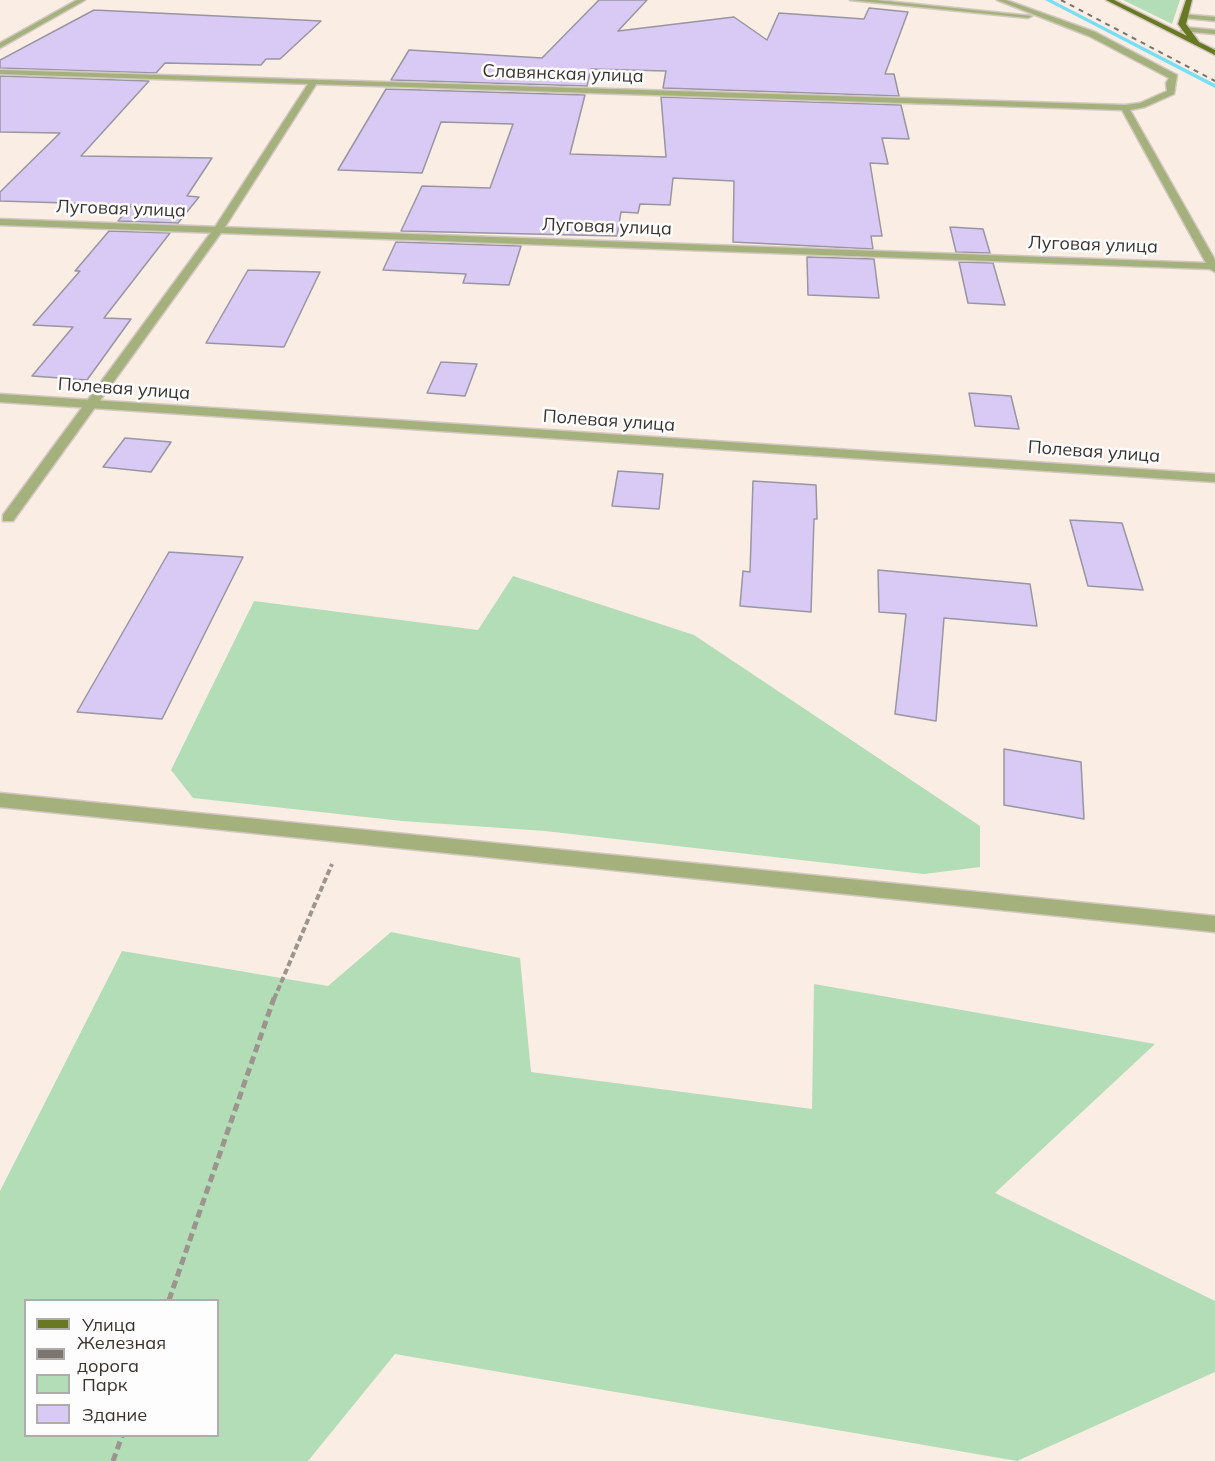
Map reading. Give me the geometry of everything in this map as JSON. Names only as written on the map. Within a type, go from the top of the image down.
[{"type":"main road","points":[[1109,0],[1215,53]]},
{"type":"main road","points":[[1189,0],[1182,24],[1197,44]]},
{"type":"street","points":[[0,46],[82,0]]},
{"type":"street","points":[[852,0],[1050,18]]},
{"type":"street","points":[[1000,0],[1050,18]]},
{"type":"street","points":[[1184,16],[1215,20]]},
{"type":"street","name":"Славянская улица","points":[[0,72],[1125,108],[1164,97],[1171,92],[1170,82],[1174,77],[1092,34],[1050,18]]},
{"type":"street","points":[[1184,29],[1215,32]]},
{"type":"street","points":[[8,518],[219,228],[313,83]]},
{"type":"street","points":[[1125,108],[1214,267]]},
{"type":"street","name":"Луговая улица","points":[[0,222],[219,228],[1214,267]]},
{"type":"street","name":"Полевая улица","points":[[0,398],[1215,478]]},
{"type":"street","points":[[0,800],[346,833],[1215,924]]},
{"type":"path","points":[[169,1299],[280,981],[346,833]]},
{"type":"path","points":[[113,1461],[122,1437]]},
{"type":"green space","points":[[1123,0],[1180,0],[1172,24]]},
{"type":"green space","points":[[513,576],[694,635],[980,826],[980,867],[924,874],[545,831],[402,821],[193,798],[171,770],[254,601],[478,630]]},
{"type":"green space","points":[[391,932],[520,958],[531,1072],[812,1109],[814,984],[1155,1044],[995,1193],[1215,1301],[1215,1372],[1017,1461],[395,1354],[308,1461],[0,1461],[0,1191],[122,951],[328,986]]},
{"type":"building","points":[[599,0],[647,0],[618,31],[734,17],[767,40],[779,13],[864,19],[869,8],[908,12],[885,74],[894,74],[899,96],[663,88],[666,71],[591,69],[587,86],[391,80],[409,50],[542,58]]},
{"type":"building","points":[[94,10],[321,21],[280,59],[266,59],[261,65],[165,63],[156,73],[0,68],[0,60]]},
{"type":"building","points":[[0,76],[149,81],[81,156],[212,158],[187,196],[199,197],[178,223],[118,221],[132,205],[0,201],[0,192],[60,133],[0,132]]},
{"type":"building","points":[[386,89],[585,95],[570,154],[666,157],[661,97],[901,105],[909,139],[882,138],[888,164],[870,163],[882,236],[871,236],[873,249],[733,242],[734,181],[673,178],[670,205],[640,204],[638,213],[621,212],[617,236],[401,231],[422,186],[490,188],[513,124],[441,122],[422,173],[338,170]]},
{"type":"building","points":[[950,227],[983,229],[990,253],[956,252]]},
{"type":"building","points":[[109,231],[170,233],[104,318],[131,319],[87,380],[32,376],[73,327],[33,325],[80,271],[75,271]]},
{"type":"building","points":[[396,242],[521,246],[509,285],[463,283],[466,274],[383,270]]},
{"type":"building","points":[[807,257],[874,259],[879,298],[808,295]]},
{"type":"building","points":[[959,262],[993,263],[1005,305],[968,303]]},
{"type":"building","points":[[248,270],[320,272],[284,347],[206,343]]},
{"type":"building","points":[[441,362],[477,364],[465,396],[427,393]]},
{"type":"building","points":[[969,393],[1011,396],[1019,429],[975,426]]},
{"type":"building","points":[[125,438],[171,442],[151,472],[103,467]]},
{"type":"building","points":[[618,471],[663,474],[659,509],[612,506]]},
{"type":"building","points":[[753,481],[816,485],[817,519],[814,519],[811,612],[740,606],[743,571],[750,572]]},
{"type":"building","points":[[1070,520],[1122,523],[1143,590],[1088,586]]},
{"type":"building","points":[[169,552],[243,557],[162,719],[77,712]]},
{"type":"building","points":[[878,570],[1030,584],[1037,626],[944,618],[936,721],[895,714],[906,614],[879,612]]},
{"type":"building","points":[[1004,749],[1081,762],[1084,819],[1004,805]]},
{"type":"waterway","points":[[1048,0],[1215,86]]},
{"type":"railway","points":[[1061,0],[1215,81]]}]
